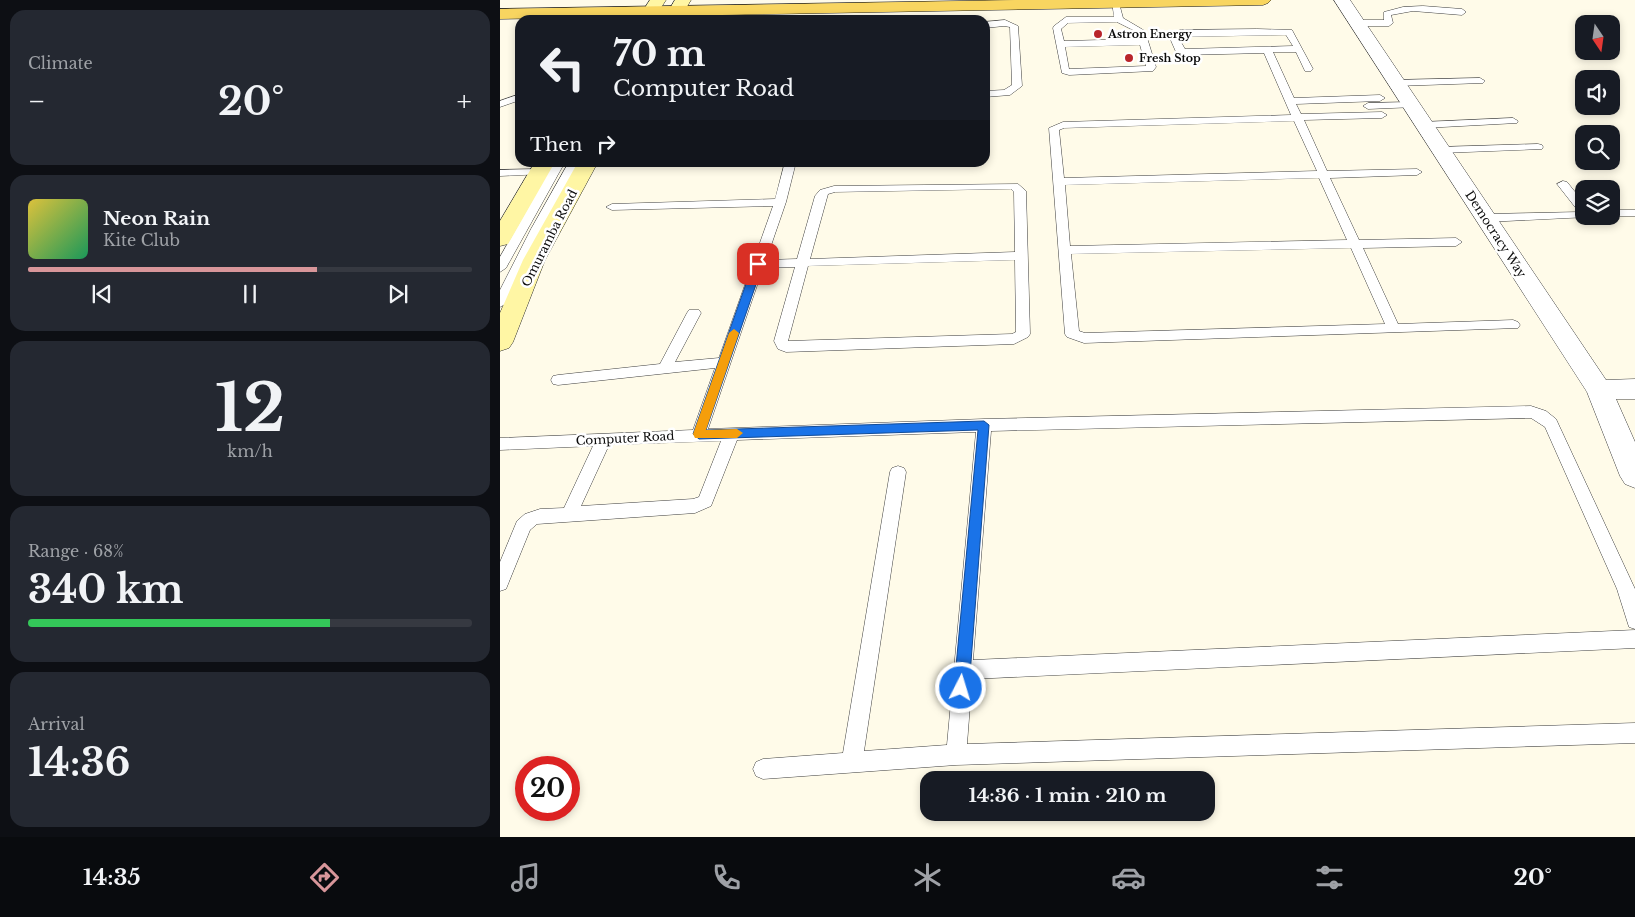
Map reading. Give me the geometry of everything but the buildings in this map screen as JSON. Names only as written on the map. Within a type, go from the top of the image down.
[{"type":"main road","points":[[500,2],[511,0]]},
{"type":"main road","points":[[500,2],[679,8],[1263,0]]},
{"type":"main road","points":[[500,14],[652,8]]},
{"type":"main road","points":[[500,239],[542,167]]},
{"type":"main road","name":"Omuramba Road","points":[[500,342],[534,260],[585,167]]},
{"type":"street","name":"Democracy Way","points":[[1342,0],[1599,390],[1635,476]]},
{"type":"street","points":[[1599,390],[1635,389]]},
{"type":"lane","points":[[1115,2],[1119,19]]},
{"type":"lane","points":[[1063,4],[1066,20]]},
{"type":"lane","points":[[1357,23],[1389,23],[1387,14],[1396,10],[1434,9],[1462,12]]},
{"type":"lane","points":[[1119,19],[1139,29],[1145,42],[1151,67],[1148,70],[1069,72],[1065,70],[1057,28],[1066,20],[1119,19]]},
{"type":"lane","points":[[990,24],[1005,23],[1014,26],[1017,86],[1013,91],[990,94]]},
{"type":"lane","points":[[1299,49],[1184,52],[1179,50],[1174,36],[1180,34],[1286,31],[1290,33],[1299,49],[1308,70]]},
{"type":"lane","points":[[1060,44],[1145,42]]},
{"type":"lane","points":[[1267,50],[1393,328]]},
{"type":"lane","points":[[1480,81],[1404,95],[1293,109],[1057,126],[1054,129],[1071,331],[1076,337],[1513,325]]},
{"type":"lane","points":[[500,104],[515,99]]},
{"type":"lane","points":[[1293,109],[1382,115]]},
{"type":"lane","points":[[1424,125],[1513,121]]},
{"type":"lane","points":[[1441,150],[1538,147]]},
{"type":"lane","points":[[500,173],[542,167]]},
{"type":"lane","points":[[500,268],[557,167]]},
{"type":"lane","points":[[500,303],[537,229],[573,167]]},
{"type":"lane","points":[[699,434],[780,202],[790,167]]},
{"type":"lane","points":[[1058,182],[1417,172]]},
{"type":"lane","points":[[1563,184],[1575,199]]},
{"type":"lane","points":[[1017,187],[1020,191],[1020,256],[1023,334],[1017,338],[786,347],[783,346],[781,341],[821,196],[824,192],[834,189],[1017,187]]},
{"type":"lane","points":[[612,207],[780,202]]},
{"type":"lane","points":[[1620,214],[1635,213]]},
{"type":"lane","points":[[1486,218],[1575,215]]},
{"type":"lane","points":[[1064,250],[1456,242]]},
{"type":"lane","points":[[758,264],[1020,256]]},
{"type":"lane","points":[[665,368],[694,313]]},
{"type":"lane","points":[[558,380],[724,362]]},
{"type":"lane","name":"Computer Road","points":[[500,444],[699,434],[984,425],[1531,412],[1541,415],[1551,423],[1626,589],[1635,621]]},
{"type":"lane","points":[[956,755],[984,425]]},
{"type":"lane","points":[[500,583],[526,523],[540,516],[699,506],[705,501],[732,433]]},
{"type":"lane","points":[[569,515],[604,439]]},
{"type":"lane","points":[[852,762],[898,472]]},
{"type":"lane","points":[[963,670],[1635,639]]},
{"type":"lane","points":[[764,769],[956,755],[1635,733]]},
{"type":"slow traffic","points":[[734,333],[699,434],[737,433]]},
{"type":"place","name":"Astron Energy","points":[[1098,34]]},
{"type":"place","name":"Fresh Stop","points":[[1129,58]]},
{"type":"route","points":[[758,264],[699,434],[984,425],[961,688]]}]
